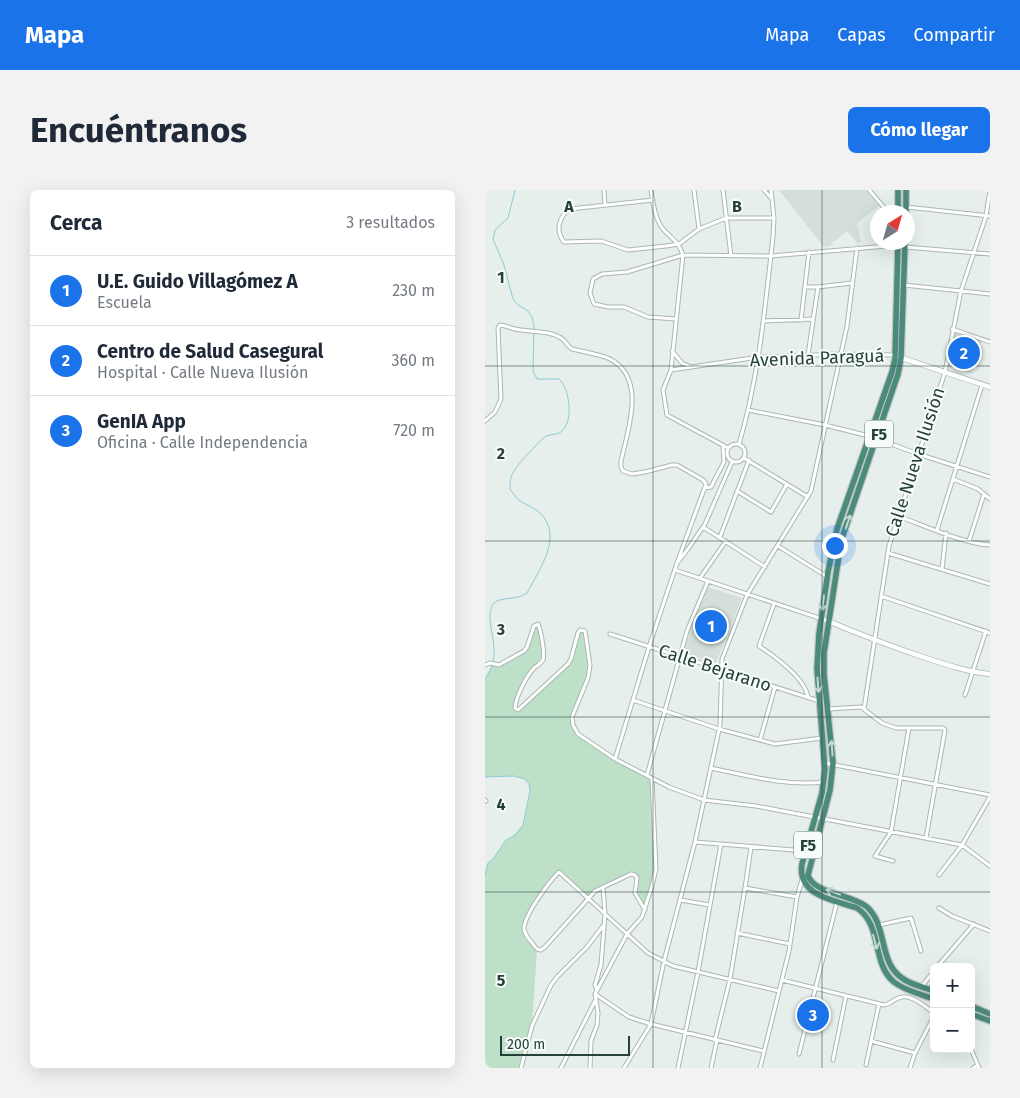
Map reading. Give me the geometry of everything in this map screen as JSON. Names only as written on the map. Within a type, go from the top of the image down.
[{"type":"highway","points":[[898,190],[898,205]]},
{"type":"highway","points":[[906,190],[906,205]]},
{"type":"highway","name":"F5","points":[[868,913],[808,889],[802,880],[802,866],[824,782],[825,763],[817,661],[827,576],[837,529],[898,356],[904,285],[901,250]]},
{"type":"highway","name":"F5","points":[[868,913],[858,901],[817,886],[808,878],[830,790],[833,764],[824,660],[828,622],[841,542],[898,374],[901,250]]},
{"type":"highway","points":[[827,576],[835,577]]},
{"type":"highway","points":[[802,866],[809,868]]},
{"type":"highway","points":[[802,880],[811,881]]},
{"type":"highway","points":[[868,913],[879,925],[889,962],[896,974],[930,990]]},
{"type":"highway","points":[[868,913],[882,965],[887,974],[899,986],[930,998]]},
{"type":"highway","points":[[882,965],[889,962]]},
{"type":"highway","points":[[975,1008],[990,1014]]},
{"type":"highway","points":[[975,1015],[990,1021]]},
{"type":"street","points":[[603,190],[605,205]]},
{"type":"street","points":[[651,190],[658,220],[663,228],[679,244],[683,255],[671,370],[663,390],[667,415],[728,448]]},
{"type":"street","points":[[695,190],[699,229]]},
{"type":"street","points":[[723,190],[731,256]]},
{"type":"street","points":[[764,190],[773,200]]},
{"type":"street","points":[[739,444],[759,357],[774,218],[771,190]]},
{"type":"street","points":[[869,190],[882,205]]},
{"type":"street","name":"Calle Nueva Ilusión","points":[[865,709],[888,552],[945,372],[961,291],[973,252],[988,216],[990,190]]},
{"type":"street","points":[[653,200],[570,209],[564,213],[559,223],[561,240],[564,242],[601,241],[628,250],[679,244],[699,229],[726,218],[774,218]]},
{"type":"street","points":[[915,211],[988,216]]},
{"type":"street","points":[[915,246],[990,254]]},
{"type":"street","points":[[676,319],[647,317],[624,308],[594,304],[589,293],[593,278],[602,274],[627,272],[683,255],[771,256],[870,247]]},
{"type":"street","points":[[624,1068],[651,1024],[664,961],[695,842],[719,729],[722,659],[747,595],[809,497],[847,326],[857,248]]},
{"type":"street","points":[[801,320],[809,252]]},
{"type":"street","points":[[805,288],[853,283]]},
{"type":"street","points":[[904,285],[990,294]]},
{"type":"street","points":[[808,356],[818,287]]},
{"type":"street","points":[[763,321],[813,319]]},
{"type":"street","points":[[485,421],[495,412],[501,399],[497,328],[503,324],[511,329],[537,332],[563,339],[567,346],[572,349],[609,359],[625,372],[630,383],[632,400],[621,460],[623,471],[632,474],[677,465],[703,480],[705,484],[687,530],[615,759]]},
{"type":"street","points":[[952,329],[990,342]]},
{"type":"street","points":[[672,351],[682,363],[692,367]]},
{"type":"street","name":"Avenida Paraguá","points":[[671,370],[759,357],[840,354],[898,356],[990,387]]},
{"type":"street","points":[[937,530],[983,384]]},
{"type":"street","points":[[748,410],[825,425],[870,437],[990,477]]},
{"type":"street","points":[[733,444],[739,444],[745,451],[744,458],[738,463],[732,462],[727,455],[728,448],[733,444]]},
{"type":"street","points":[[705,488],[711,487],[724,462],[723,446]]},
{"type":"street","points":[[744,458],[809,497]]},
{"type":"street","points":[[720,537],[749,460]]},
{"type":"street","points":[[677,563],[703,527],[732,462]]},
{"type":"street","points":[[953,479],[972,486],[990,499]]},
{"type":"street","points":[[737,491],[771,512],[787,484]]},
{"type":"street","points":[[969,541],[984,494]]},
{"type":"street","points":[[898,516],[969,541],[990,545]]},
{"type":"street","points":[[703,527],[765,567]]},
{"type":"street","points":[[942,569],[947,533]]},
{"type":"street","points":[[700,578],[726,541]]},
{"type":"street","points":[[778,546],[827,576]]},
{"type":"street","points":[[888,552],[990,584]]},
{"type":"street","points":[[675,570],[821,619],[875,641],[973,672],[990,674]]},
{"type":"street","points":[[647,775],[663,711],[687,631],[708,581]]},
{"type":"street","points":[[881,596],[988,632],[965,695]]},
{"type":"street","points":[[775,604],[759,646],[781,661],[794,674],[807,692],[807,697]]},
{"type":"street","points":[[485,665],[490,663],[499,665],[524,651],[533,626],[538,624],[544,654],[543,659],[525,682],[515,703],[515,708],[518,710],[567,664],[571,659],[578,633],[580,630],[585,631],[590,665],[588,678],[572,717],[573,725],[578,734],[615,759],[669,787],[704,800],[756,806],[962,845],[990,866]]},
{"type":"street","name":"Calle Bejarano","points":[[610,634],[819,701]]},
{"type":"street","points":[[760,740],[775,687]]},
{"type":"street","points":[[633,700],[719,729],[775,744],[823,738]]},
{"type":"street","points":[[828,709],[854,707],[865,709],[891,727],[943,728],[945,730],[927,838]]},
{"type":"street","points":[[893,861],[875,856],[891,832],[909,728]]},
{"type":"street","points":[[825,763],[990,796],[962,845],[939,875]]},
{"type":"street","points":[[711,768],[773,781],[804,784],[824,782]]},
{"type":"street","points":[[596,992],[627,934],[642,917],[652,886],[655,869],[652,778]]},
{"type":"street","points":[[695,842],[806,851]]},
{"type":"street","points":[[678,1068],[699,972],[721,844]]},
{"type":"street","points":[[711,1068],[730,979],[751,847]]},
{"type":"street","points":[[645,910],[635,892],[637,878],[631,874],[595,891],[588,899],[545,947],[541,950],[537,949],[525,934],[525,926],[542,892],[559,872],[588,899],[648,953],[673,966],[779,991]]},
{"type":"street","points":[[760,1068],[790,944],[797,897],[802,880]]},
{"type":"street","points":[[590,1068],[591,1042],[597,1025],[598,1013],[595,985],[601,965],[605,914],[603,887]]},
{"type":"street","points":[[745,888],[797,897]]},
{"type":"street","points":[[680,900],[710,905]]},
{"type":"street","points":[[799,1054],[837,901]]},
{"type":"street","points":[[939,908],[952,916],[990,931]]},
{"type":"street","points":[[879,925],[911,918],[921,952]]},
{"type":"street","points":[[940,963],[973,924]]},
{"type":"street","points":[[521,1068],[532,1026],[551,985],[557,976],[587,947],[603,926]]},
{"type":"street","points":[[737,933],[790,944]]},
{"type":"street","points":[[921,987],[930,976]]},
{"type":"street","points":[[781,980],[879,1004],[887,1005],[901,997],[905,997],[915,1000],[930,1011]]},
{"type":"street","points":[[596,992],[629,1017],[763,1052]]},
{"type":"street","points":[[833,1060],[846,996]]},
{"type":"street","points":[[561,1068],[596,998]]},
{"type":"street","points":[[866,1065],[879,1004]]},
{"type":"street","points":[[910,1068],[930,1022]]},
{"type":"street","points":[[871,1041],[915,1053]]},
{"type":"street","points":[[973,1053],[979,1067],[973,1068]]},
{"type":"shaded area","points":[[779,190],[865,190],[878,205],[870,205],[870,213],[856,224],[861,243],[857,243],[847,231],[831,246],[824,247]]},
{"type":"shaded area","points":[[954,334],[981,341],[971,373],[950,367]]},
{"type":"shaded area","points":[[707,587],[742,598],[716,663],[682,653]]},
{"type":"green space","points":[[535,624],[540,630],[543,659],[530,674],[515,703],[515,708],[518,710],[568,664],[580,630],[585,631],[590,665],[588,678],[572,717],[573,725],[578,734],[598,749],[652,778],[656,869],[645,910],[635,893],[637,878],[631,874],[595,891],[588,899],[559,872],[534,906],[525,926],[526,934],[537,949],[532,1026],[521,1068],[485,1068],[485,875],[488,863],[494,858],[506,840],[512,837],[523,825],[530,791],[529,784],[525,779],[514,776],[485,777],[485,679],[493,664],[499,665],[524,651]]},
{"type":"waterway","points":[[485,679],[491,669],[494,658],[490,619],[491,608],[497,601],[518,597],[527,593],[543,564],[550,542],[547,522],[540,513],[516,497],[510,489],[511,477],[520,463],[543,438],[561,432],[568,421],[569,413],[566,390],[559,379],[537,379],[533,371],[534,326],[532,317],[528,311],[518,305],[513,299],[504,265],[493,239],[495,230],[508,218],[515,190]]},
{"type":"waterway","points":[[485,777],[514,776],[525,779],[529,784],[530,791],[523,825],[516,835],[506,840],[494,858],[488,863],[485,875]]},
{"type":"place","name":"Centro de Salud Casegural","points":[[964,353]]},
{"type":"place","name":"U.E. Guido Villagómez A","points":[[711,626]]},
{"type":"place","name":"GenIA App","points":[[813,1015]]}]
